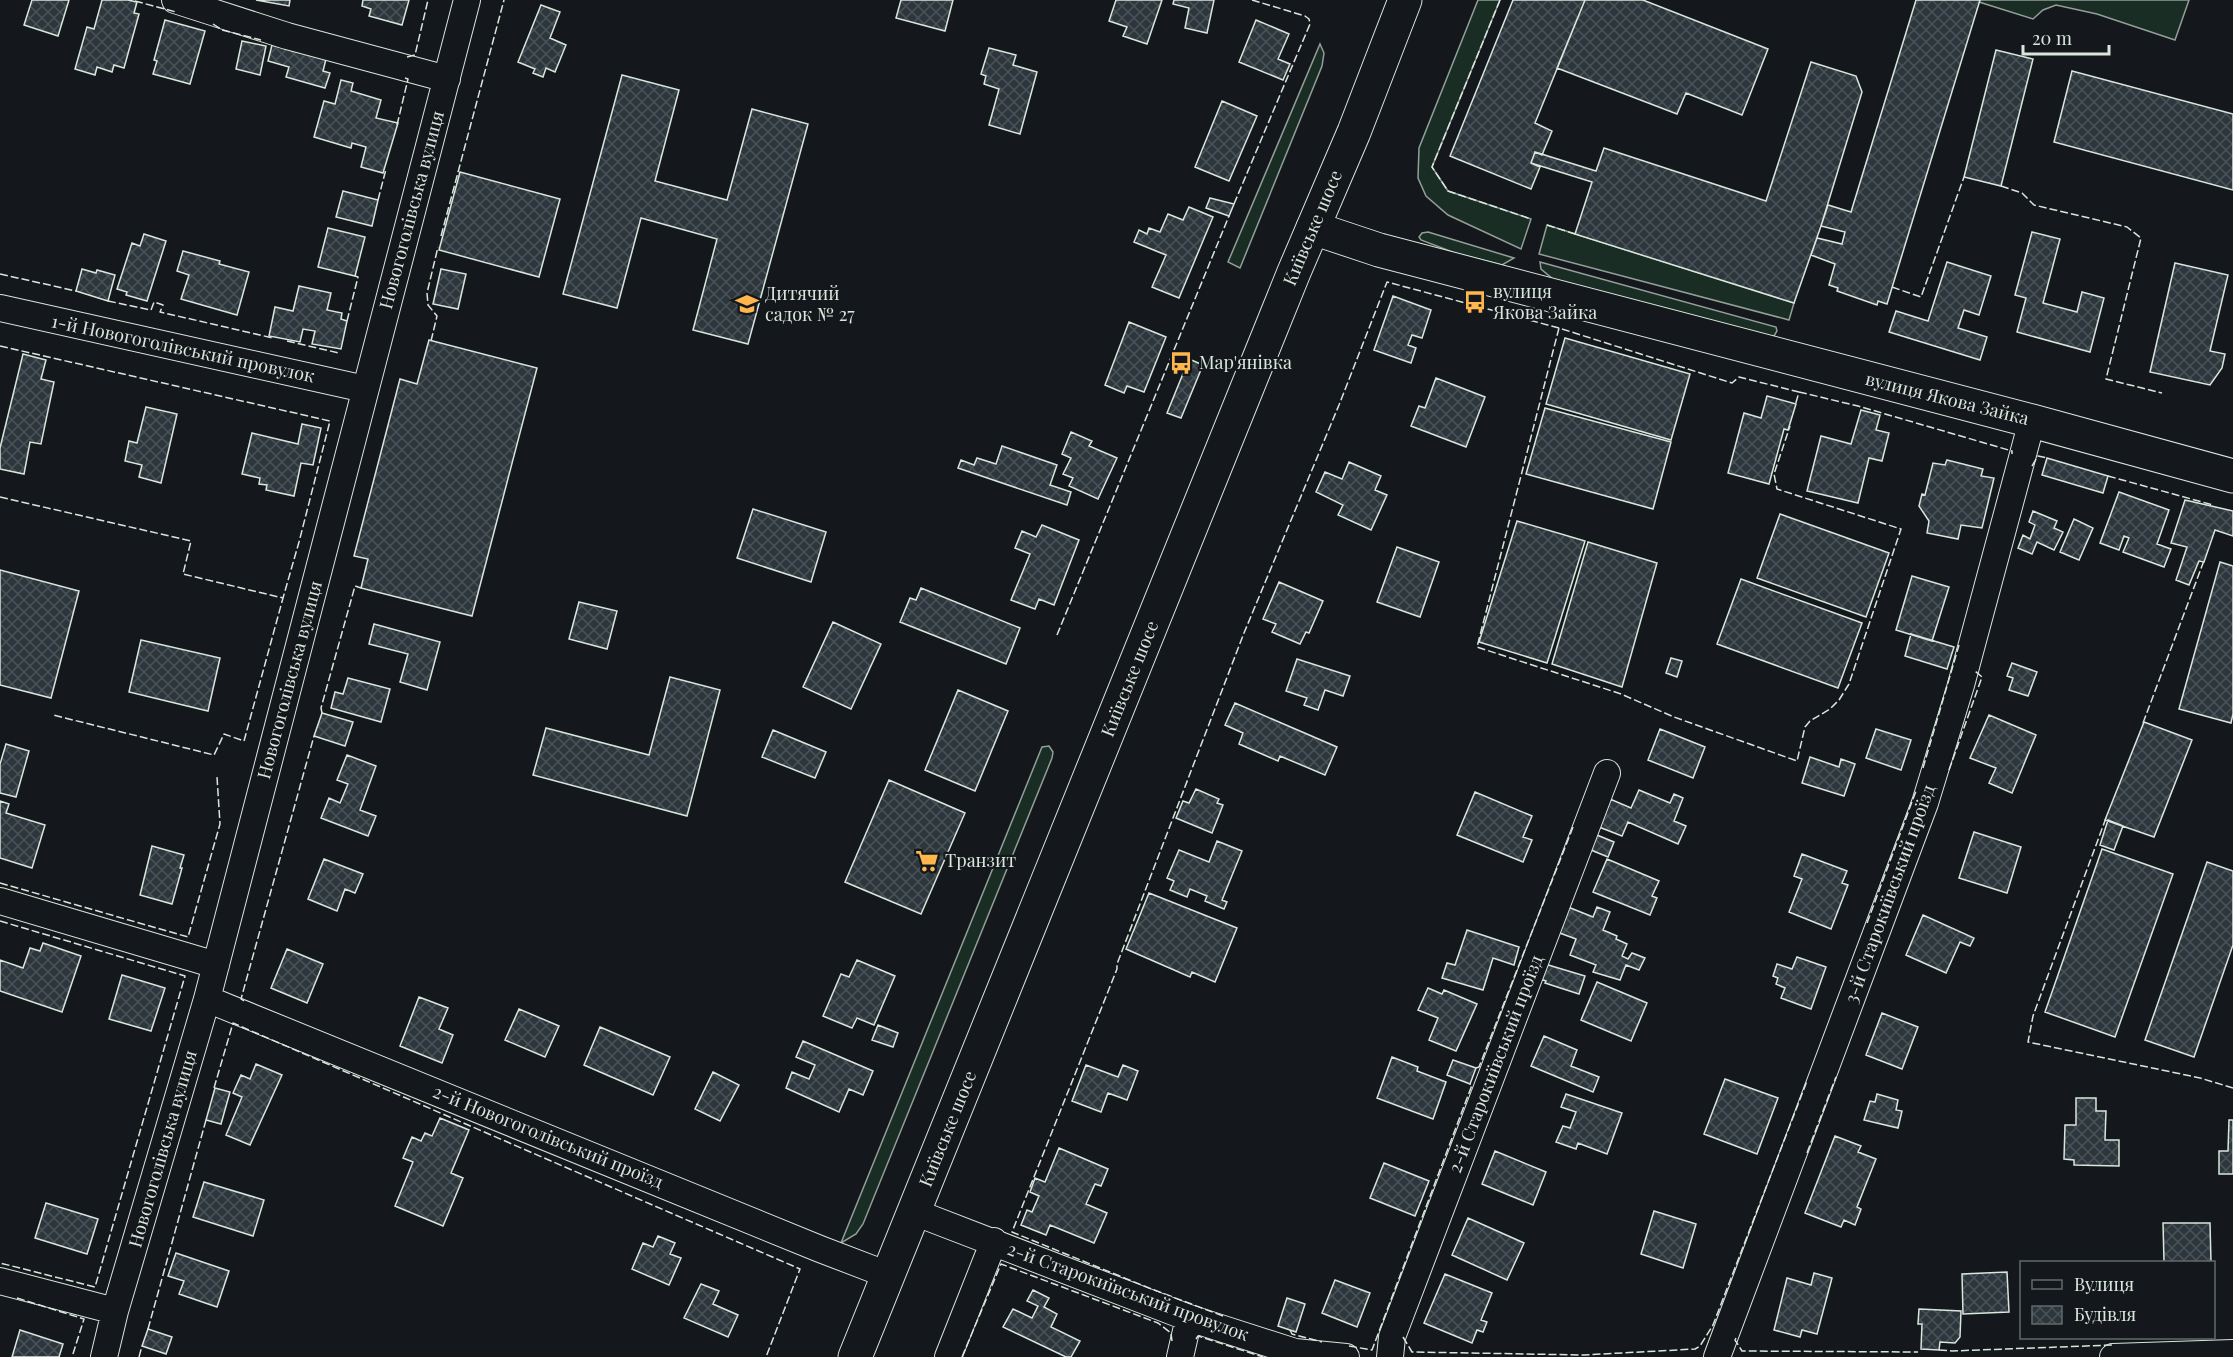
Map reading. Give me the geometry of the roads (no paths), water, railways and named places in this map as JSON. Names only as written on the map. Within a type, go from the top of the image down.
[{"type":"main road","name":"Київське шосе","points":[[855,1357],[1354,132],[1405,0]]},
{"type":"main road","name":"вулиця Якова Зайка","points":[[1313,228],[1378,250],[2032,421],[2233,476]]},
{"type":"street","points":[[175,0],[287,36],[447,79]]},
{"type":"street","name":"Новогоголівська вулиця","points":[[104,1357],[115,1311],[207,999],[466,0]]},
{"type":"street","name":"1-й Новогоголівський провулок","points":[[0,308],[365,389]]},
{"type":"street","name":"3-й Старокиївський проїзд","points":[[1717,1357],[1926,803],[1961,685],[2032,421]]},
{"type":"street","name":"2-й Старокиївський проїзд","points":[[1390,1357],[1392,1337],[1607,773]]},
{"type":"street","points":[[0,901],[216,965]]},
{"type":"street","name":"2-й Новогоголівський проїзд","points":[[207,999],[888,1275]]},
{"type":"street","name":"2-й Старокиївський провулок","points":[[914,1212],[1189,1318],[1295,1352],[1346,1357]]},
{"type":"street","points":[[948,1357],[994,1241]]},
{"type":"street","points":[[0,1281],[115,1311]]},
{"type":"street","points":[[1180,1357],[1189,1318]]},
{"type":"street","points":[[2113,1357],[2233,1353]]},
{"type":"place","name":"вулиця Якова Зайка","points":[[1475,302]]},
{"type":"place","name":"Дитячий садок № 27","points":[[747,304]]},
{"type":"place","name":"Мар'янівка","points":[[1181,363]]},
{"type":"place","name":"Транзит","points":[[927,861]]}]
